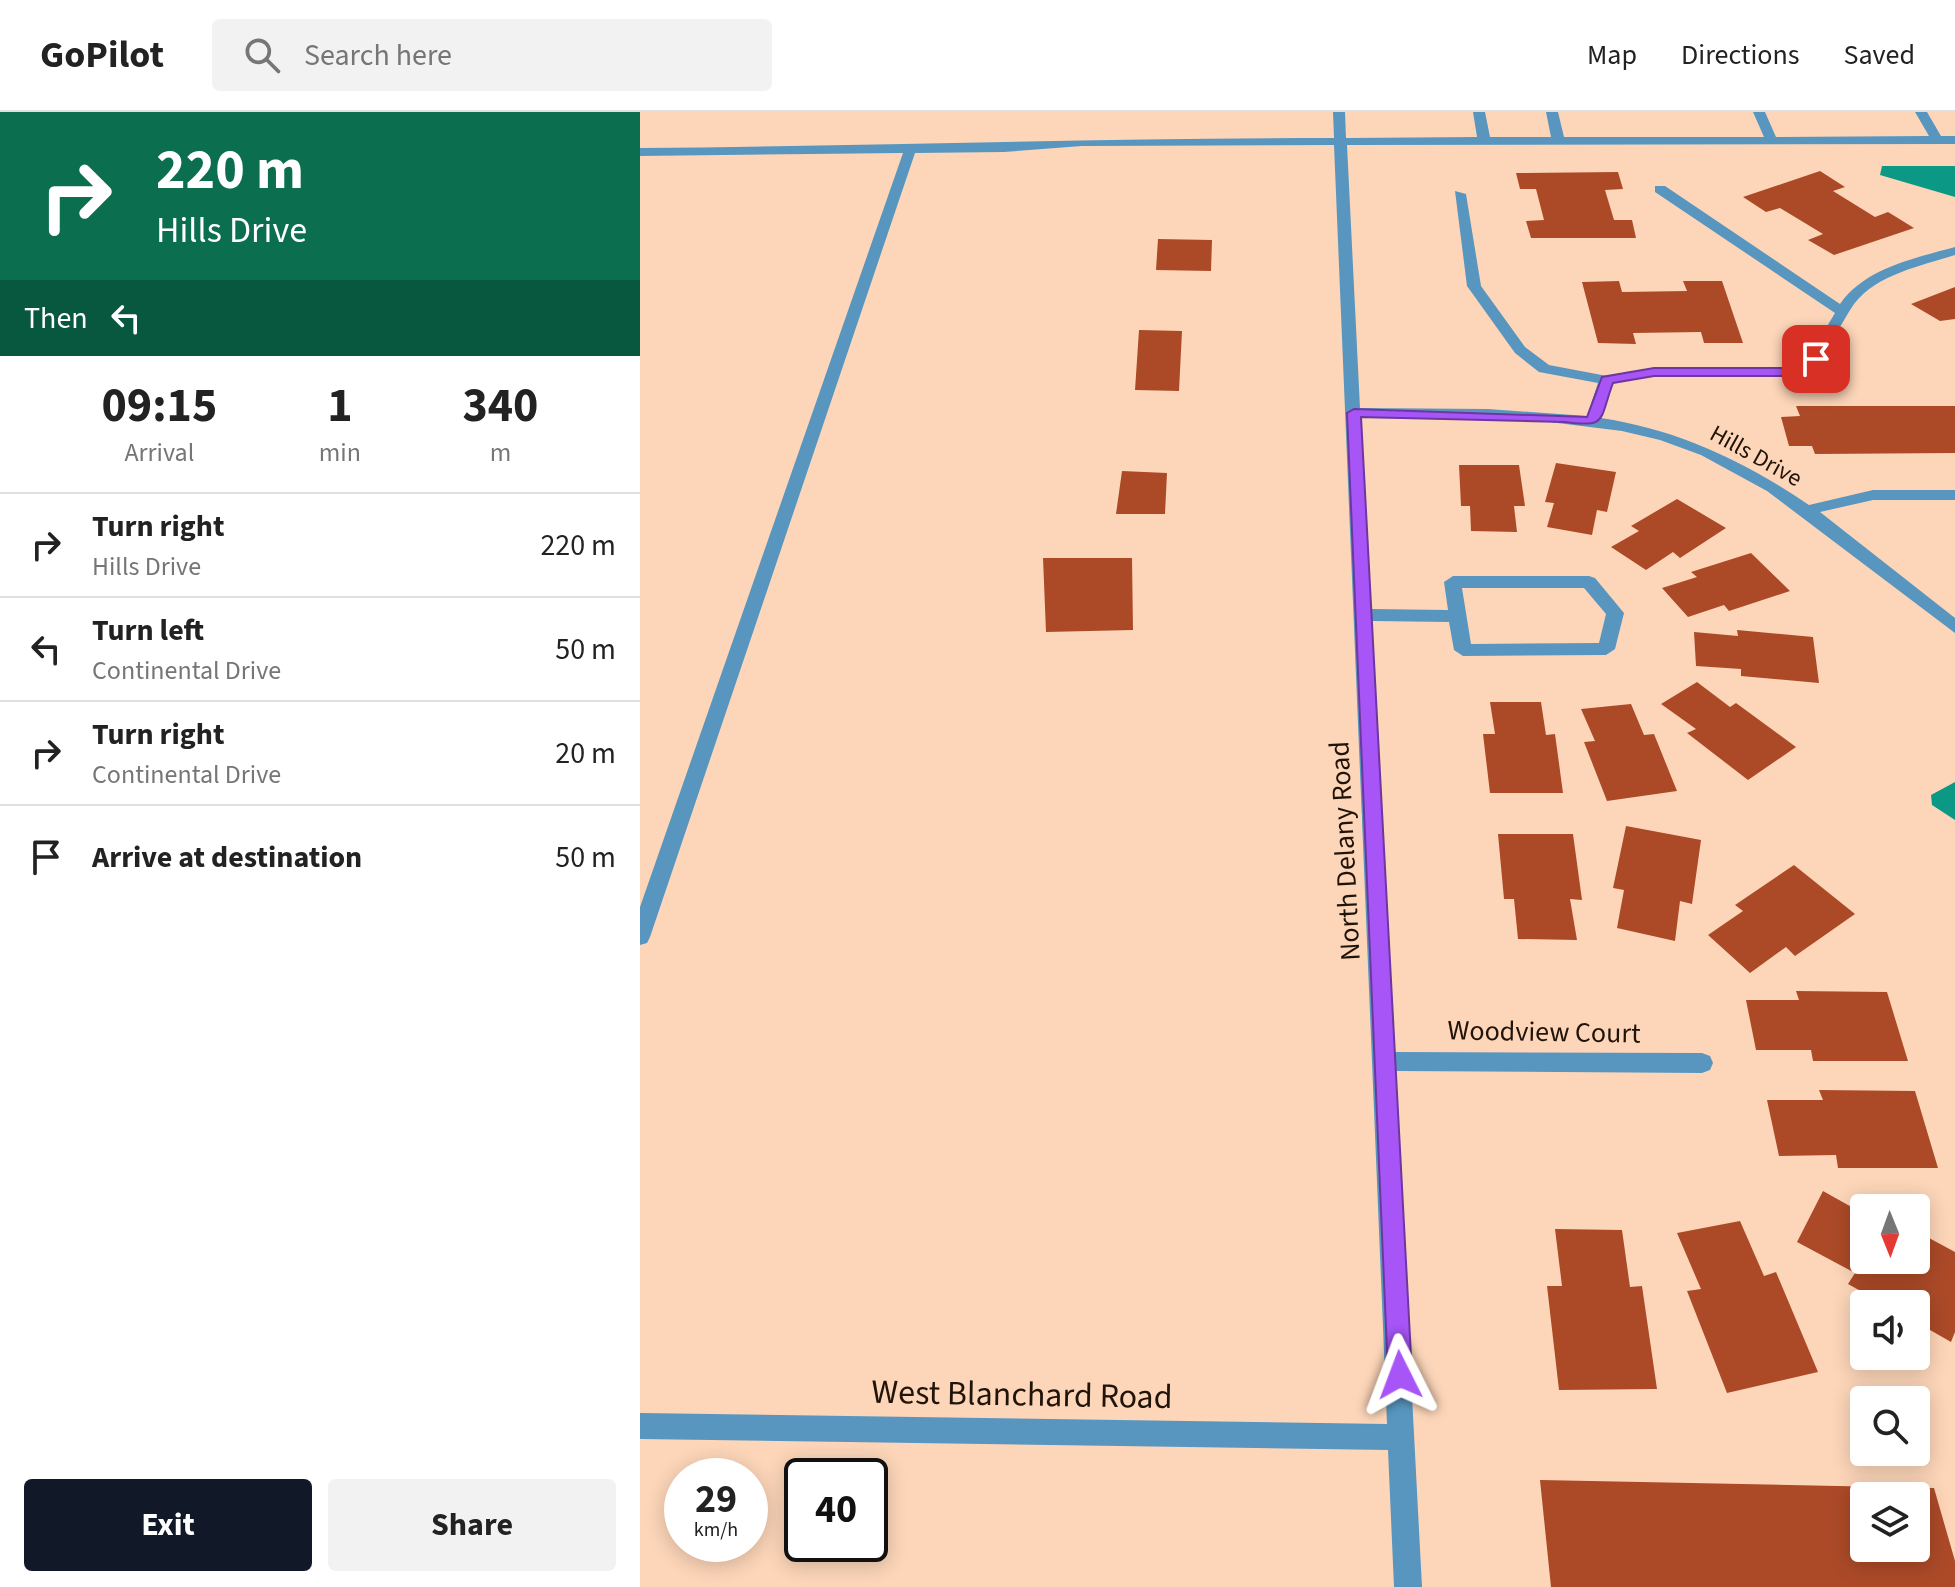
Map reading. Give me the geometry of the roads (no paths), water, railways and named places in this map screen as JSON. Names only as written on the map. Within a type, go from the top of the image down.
[{"type":"street","name":"North Delany Road","points":[[1339,112],[1408,1587]]},
{"type":"street","points":[[1479,112],[1484,140]]},
{"type":"street","points":[[1552,112],[1558,140]]},
{"type":"street","points":[[1759,112],[1771,139]]},
{"type":"street","points":[[1921,112],[1937,140]]},
{"type":"street","points":[[640,152],[910,149],[1082,142],[1285,144],[1484,140],[1955,140]]},
{"type":"street","points":[[640,937],[910,149]]},
{"type":"street","points":[[1660,189],[1844,313]]},
{"type":"street","points":[[1460,194],[1474,286],[1520,350],[1544,369],[1607,380],[1654,372],[1800,372],[1816,359],[1857,292],[1874,281],[1955,251]]},
{"type":"street","points":[[1592,422],[1607,380]]},
{"type":"street","name":"Hills Drive","points":[[1354,413],[1565,417],[1630,427],[1707,452],[1777,490],[1955,627]]},
{"type":"street","points":[[1804,511],[1873,495],[1955,495]]},
{"type":"street","points":[[1453,582],[1589,582],[1615,613],[1606,649],[1463,650],[1457,616],[1453,582]]},
{"type":"street","points":[[1363,615],[1457,616]]},
{"type":"street","name":"Woodview Court","points":[[1385,1061],[1702,1063]]},
{"type":"street","name":"West Blanchard Road","points":[[640,1426],[1403,1437]]},
{"type":"water","points":[[1882,166],[1955,166],[1955,197],[1880,175]]},
{"type":"water","points":[[1955,782],[1955,820],[1932,805],[1931,795]]}]
